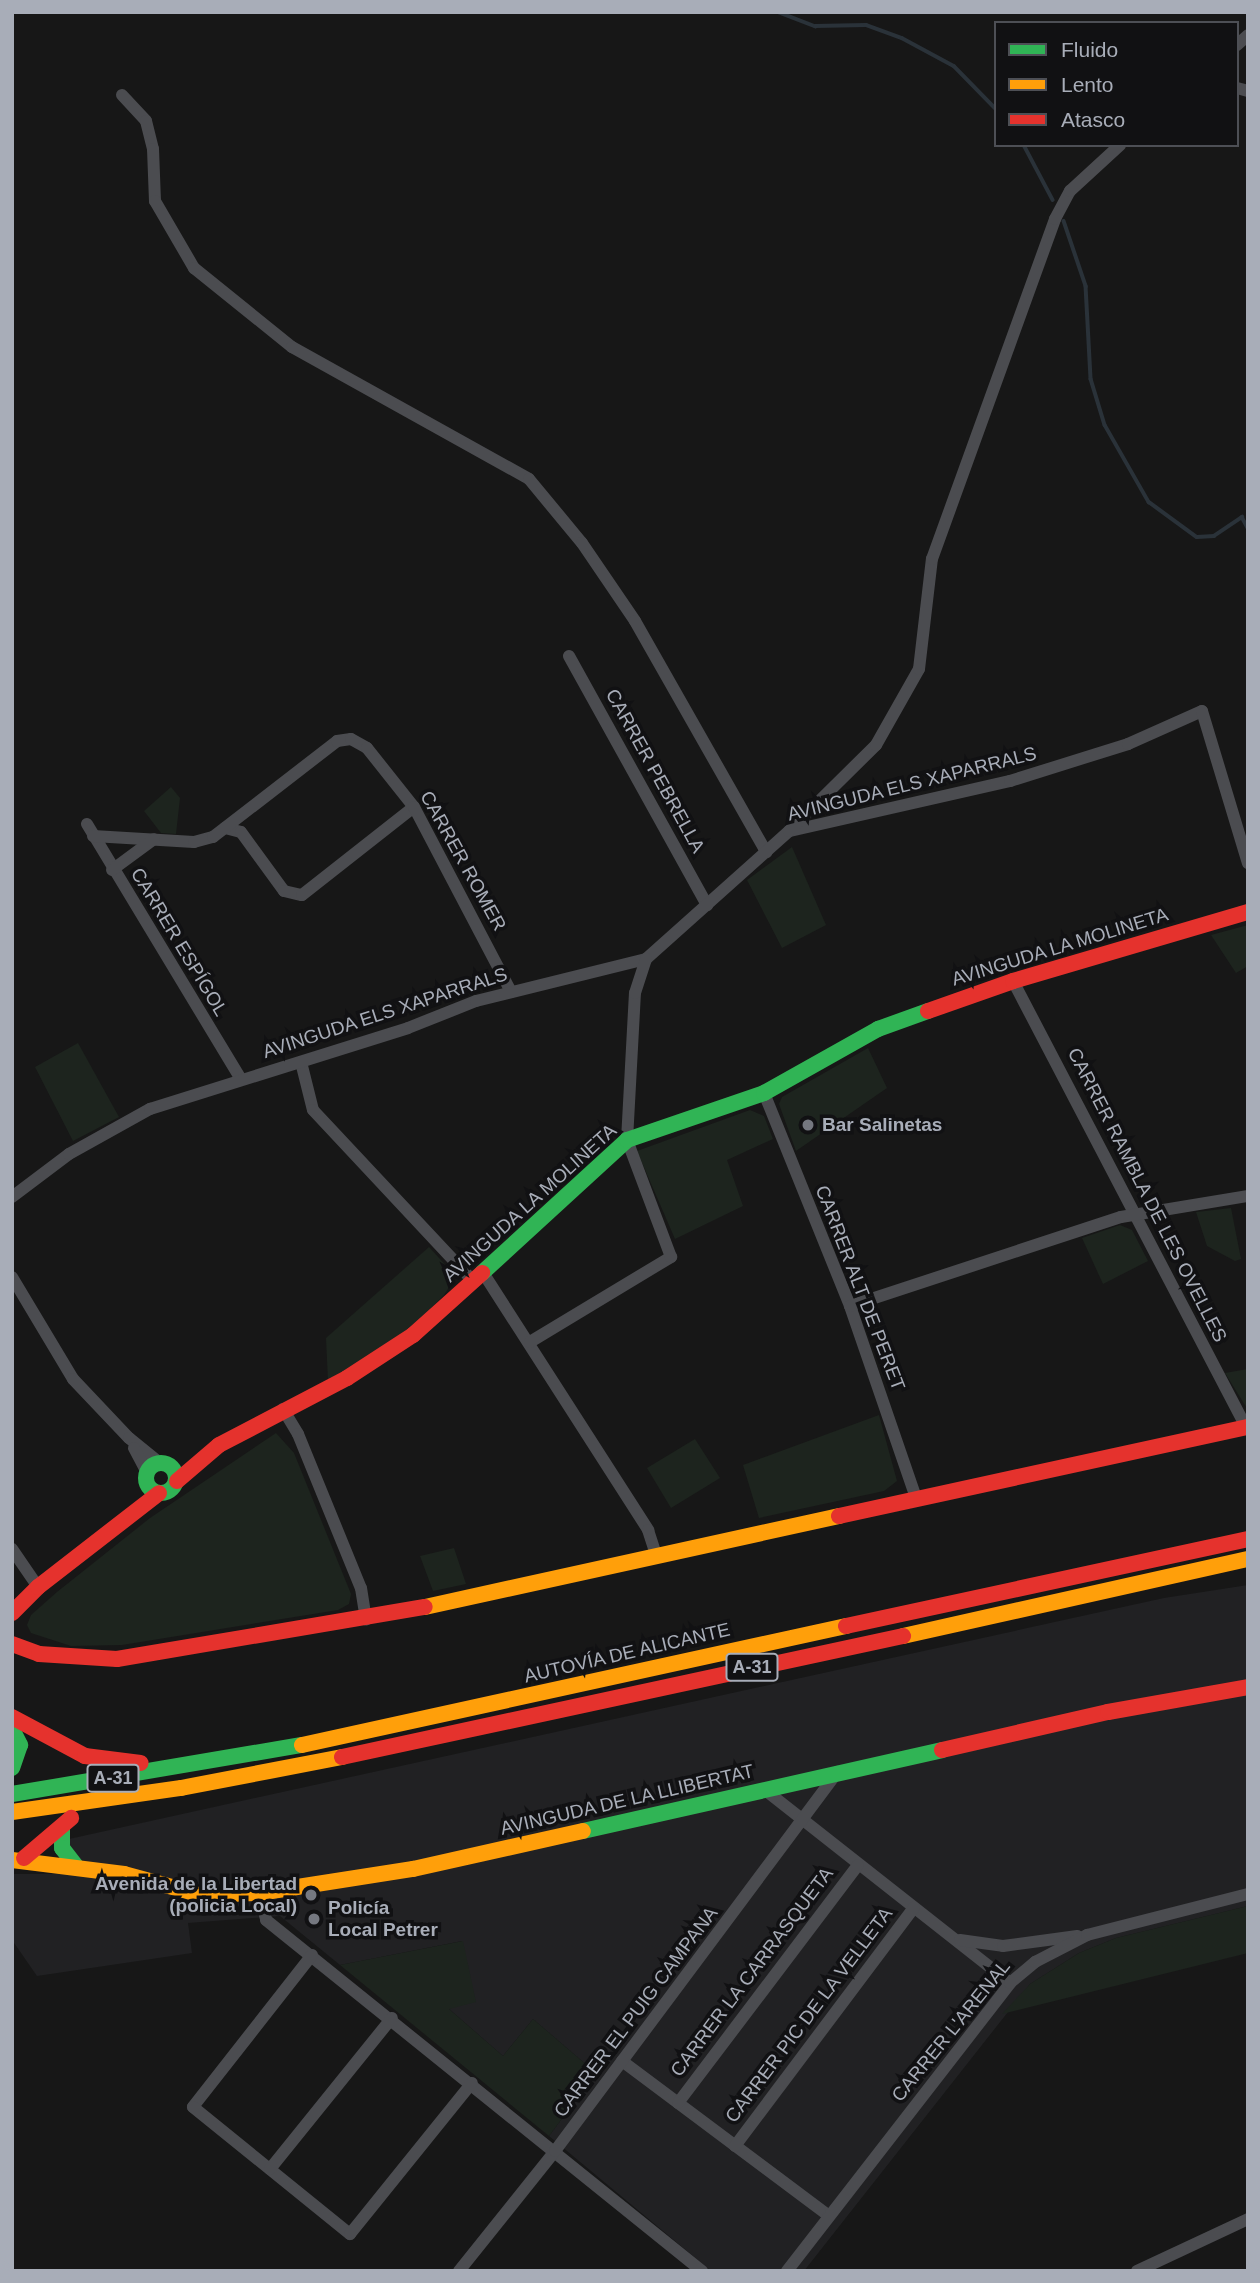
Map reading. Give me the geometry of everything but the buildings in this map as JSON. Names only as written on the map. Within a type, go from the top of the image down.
[{"type":"main road","name":"AVINGUDA LA MOLINETA","points":[[154,1469],[219,1445],[283,1409],[347,1378],[414,1335],[627,1140],[764,1093],[878,1029],[1013,981],[1248,912]]},
{"type":"main road","points":[[12,1644],[20,1651],[117,1659],[366,1620],[1247,1427]]},
{"type":"main road","name":"AVINGUDA LA MOLINETA","points":[[159,1493],[173,1488],[177,1480],[219,1445]]},
{"type":"main road","points":[[20,1651],[14,1611],[38,1587],[159,1493],[154,1469]]},
{"type":"main road","points":[[154,1469],[176,1473],[177,1480]]},
{"type":"main road","points":[[115,1525],[154,1469]]},
{"type":"main road","name":"AUTOVÍA DE ALICANTE","points":[[12,1794],[411,1724],[1070,1574],[1248,1539]]},
{"type":"main road","name":"A-31","points":[[12,1812],[181,1788],[432,1740],[1248,1559]]},
{"type":"main road","name":"AVINGUDA DE LA LLIBERTAT","points":[[18,1859],[76,1866],[202,1895],[259,1893],[413,1869],[1108,1712],[1248,1687]]},
{"type":"main road","points":[[12,1717],[102,1761],[214,1759]]},
{"type":"main road","points":[[12,1730],[20,1745],[12,1768]]},
{"type":"main road","points":[[12,1828],[66,1823],[156,1801],[181,1788]]},
{"type":"main road","points":[[18,1859],[66,1823]]},
{"type":"main road","points":[[66,1823],[62,1848],[76,1866]]},
{"type":"street","points":[[122,95],[146,121],[153,149],[155,201],[194,268],[292,347],[529,479],[582,543],[635,621],[766,852]]},
{"type":"street","points":[[789,831],[876,745],[914,680],[932,559],[1055,219],[1070,191],[1118,147]]},
{"type":"street","name":"CARRER PEBRELLA","points":[[569,656],[707,905]]},
{"type":"street","name":"AVINGUDA ELS XAPARRALS","points":[[12,1197],[103,1132],[150,1109],[511,992],[646,959],[789,831],[1010,782],[1128,744],[1202,711],[1248,863]]},
{"type":"street","name":"CARRER ROMER","points":[[246,811],[337,741],[351,739],[368,748],[414,807],[511,992]]},
{"type":"street","points":[[225,828],[241,832],[284,891],[302,895],[414,807]]},
{"type":"street","points":[[241,832],[246,811]]},
{"type":"street","points":[[114,837],[194,842],[225,828],[246,811]]},
{"type":"street","name":"CARRER ESPÍGOL","points":[[114,837],[90,830],[117,866],[241,1079]]},
{"type":"street","points":[[114,837],[122,848],[117,866]]},
{"type":"street","points":[[117,866],[154,839]]},
{"type":"street","points":[[530,1342],[671,1257],[627,1140],[635,993],[646,959]]},
{"type":"street","name":"CARRER RAMBLA DE LES OVELLES","points":[[1013,981],[1247,1427]]},
{"type":"street","points":[[301,1062],[313,1110],[477,1276],[530,1342],[648,1530],[657,1557]]},
{"type":"street","name":"CARRER ALT DE PERET","points":[[764,1093],[850,1306],[916,1498]]},
{"type":"street","points":[[850,1306],[1121,1217],[1136,1217],[1248,1196]]},
{"type":"street","points":[[12,1277],[74,1379],[154,1469]]},
{"type":"street","points":[[283,1409],[298,1434],[360,1588],[366,1620]]},
{"type":"street","points":[[12,1549],[38,1587]]},
{"type":"street","name":"CARRER EL PUIG CAMPANA","points":[[459,2271],[555,2151],[804,1822],[838,1772]]},
{"type":"street","points":[[765,1790],[1010,1983]]},
{"type":"street","name":"CARRER LA CARRASQUETA","points":[[678,2103],[858,1865]]},
{"type":"street","points":[[259,1893],[266,1920],[392,2018],[702,2271]]},
{"type":"street","name":"CARRER L'ARENAL","points":[[787,2271],[1010,1983],[1035,1962],[1087,1934],[1248,1894]]},
{"type":"street","name":"CARRER PIC DE LA VELLETA","points":[[735,2146],[914,1908]]},
{"type":"street","points":[[953,1938],[983,1947],[1087,1934]]},
{"type":"street","points":[[1003,1946],[1026,1952],[1035,1962]]},
{"type":"street","points":[[312,1955],[193,2107],[350,2234],[472,2083]]},
{"type":"street","points":[[270,2169],[392,2018]]},
{"type":"street","points":[[622,2062],[828,2216]]},
{"type":"street","points":[[1137,2271],[1248,2220]]},
{"type":"shaded area","points":[[171,787],[180,798],[176,834],[161,833],[144,811]]},
{"type":"shaded area","points":[[792,847],[826,925],[782,948],[747,880]]},
{"type":"shaded area","points":[[1248,925],[1248,966],[1236,973],[1211,935]]},
{"type":"shaded area","points":[[78,1043],[119,1117],[73,1141],[35,1067]]},
{"type":"shaded area","points":[[868,1048],[887,1088],[796,1151],[779,1104],[782,1097]]},
{"type":"shaded area","points":[[750,1110],[764,1116],[773,1139],[727,1160],[743,1206],[675,1239],[637,1151]]},
{"type":"shaded area","points":[[1231,1208],[1241,1259],[1235,1261],[1207,1246],[1196,1212]]},
{"type":"shaded area","points":[[1120,1225],[1132,1230],[1148,1261],[1103,1284],[1082,1238]]},
{"type":"shaded area","points":[[429,1247],[450,1270],[451,1284],[444,1295],[415,1325],[328,1381],[326,1338]]},
{"type":"shaded area","points":[[1248,1369],[1248,1410],[1225,1373]]},
{"type":"shaded area","points":[[879,1415],[897,1481],[884,1491],[759,1518],[743,1465]]},
{"type":"shaded area","points":[[276,1433],[294,1453],[351,1594],[349,1604],[338,1610],[122,1645],[71,1646],[31,1633],[27,1625],[31,1615],[57,1592],[150,1518]]},
{"type":"shaded area","points":[[695,1439],[720,1478],[671,1508],[647,1468]]},
{"type":"shaded area","points":[[454,1548],[466,1584],[433,1591],[420,1556]]},
{"type":"shaded area","points":[[1248,1585],[1248,1906],[1116,1938],[1079,1953],[1030,1984],[804,2271],[711,2271],[549,2136],[596,2073],[533,2019],[503,2056],[448,2008],[462,1941],[340,1965],[280,1916],[188,1923],[192,1953],[37,1976],[12,1940],[12,1874],[70,1874],[69,1839],[1164,1598]]},
{"type":"shaded area","points":[[1248,1906],[1248,1953],[1002,2014],[1030,1984],[1079,1953],[1116,1938]]},
{"type":"shaded area","points":[[463,1941],[476,2002],[449,2009],[503,2056],[533,2019],[596,2073],[549,2136],[340,1965]]},
{"type":"waterway","points":[[778,12],[815,26],[866,25],[902,38],[954,66],[994,107]]},
{"type":"waterway","points":[[1025,147],[1053,200]]},
{"type":"waterway","points":[[1064,221],[1086,286],[1091,379],[1105,425],[1149,502],[1197,537],[1214,536],[1242,517],[1248,528]]},
{"type":"traffic: fast","points":[[482,1273],[627,1140],[764,1093],[878,1029],[928,1011]]},
{"type":"traffic: fast","points":[[161,1463],[172,1467],[176,1478],[172,1489],[161,1493],[150,1489],[146,1478],[150,1467],[161,1463]]},
{"type":"traffic: fast","points":[[12,1729],[20,1745],[12,1768]]},
{"type":"traffic: fast","points":[[12,1794],[302,1745]]},
{"type":"traffic: fast","points":[[583,1831],[942,1750]]},
{"type":"traffic: fast","points":[[62,1827],[62,1848],[76,1866]]},
{"type":"traffic: slow","points":[[425,1607],[839,1516]]},
{"type":"traffic: slow","points":[[903,1636],[1248,1559]]},
{"type":"traffic: slow","points":[[302,1745],[846,1626]]},
{"type":"traffic: slow","points":[[12,1812],[181,1788],[342,1757]]},
{"type":"traffic: slow","points":[[12,1860],[124,1874],[202,1895],[259,1893],[413,1869],[583,1831]]},
{"type":"traffic: jam","points":[[928,1011],[1013,981],[1248,912]]},
{"type":"traffic: jam","points":[[177,1481],[219,1445],[347,1378],[413,1335],[482,1273]]},
{"type":"traffic: jam","points":[[839,1516],[1248,1427]]},
{"type":"traffic: jam","points":[[12,1613],[38,1587],[159,1493]]},
{"type":"traffic: jam","points":[[846,1626],[1248,1539]]},
{"type":"traffic: jam","points":[[12,1644],[39,1654],[117,1659],[425,1607]]},
{"type":"traffic: jam","points":[[342,1757],[903,1636]]},
{"type":"traffic: jam","points":[[942,1750],[1108,1712],[1248,1687]]},
{"type":"traffic: jam","points":[[12,1717],[85,1756],[141,1763]]},
{"type":"traffic: jam","points":[[24,1858],[71,1818]]},
{"type":"place","name":"Bar Salinetas","points":[[808,1125]]},
{"type":"place","name":"Avenida de la Libertad (policia Local)","points":[[311,1895]]},
{"type":"place","name":"Policía Local Petrer","points":[[314,1919]]}]
